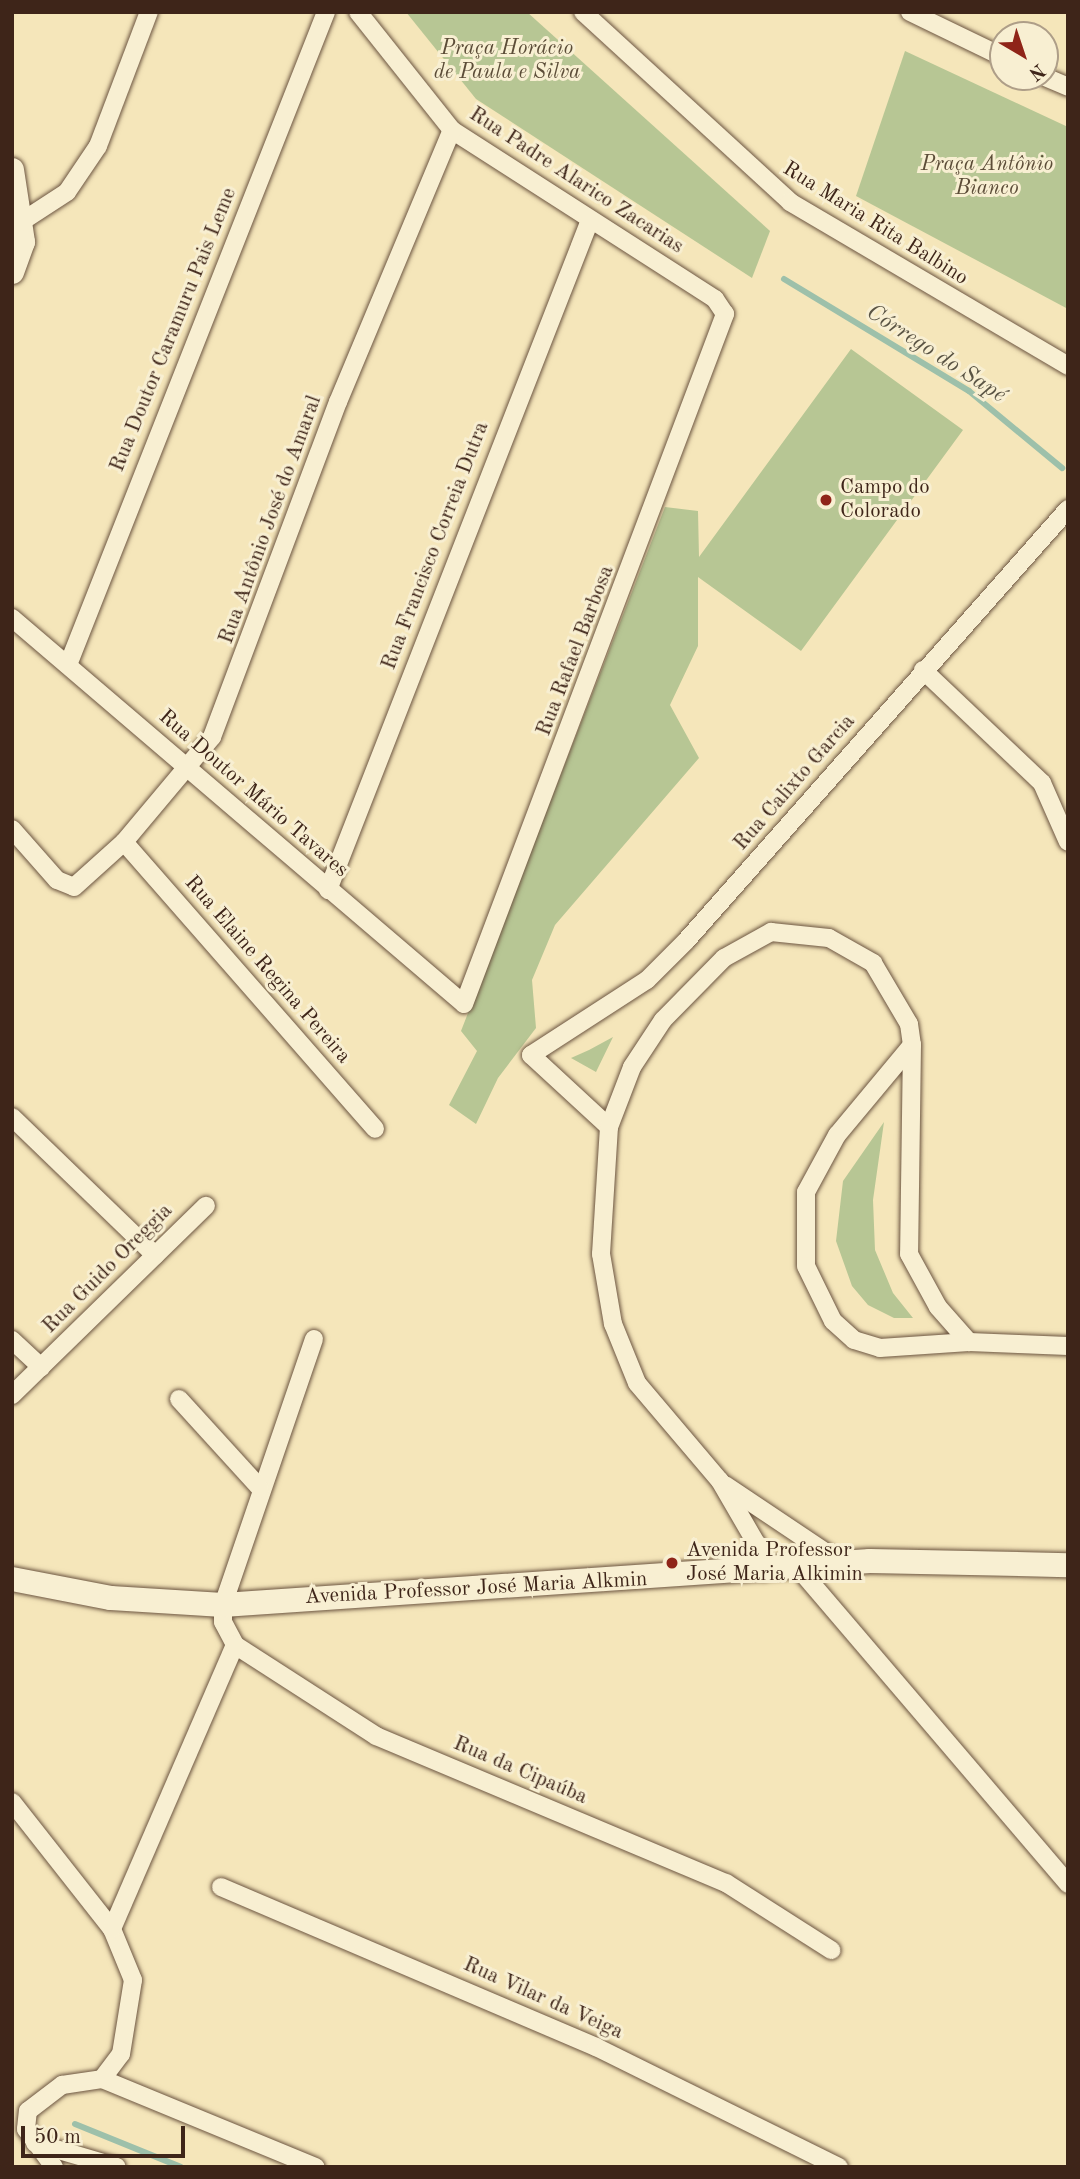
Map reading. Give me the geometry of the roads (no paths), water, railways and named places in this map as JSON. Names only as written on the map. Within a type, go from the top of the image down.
[{"type":"street","points":[[21,222],[67,192],[98,146],[149,12]]},
{"type":"street","name":"Rua Doutor Caramuru Pais Leme","points":[[68,665],[326,12]]},
{"type":"street","name":"Rua Padre Alarico Zacarias","points":[[358,12],[452,130],[715,299],[725,314]]},
{"type":"street","name":"Rua Maria Rita Balbino","points":[[583,12],[790,202],[1068,366]]},
{"type":"street","points":[[910,12],[989,50]]},
{"type":"street","name":"Rua Antônio José do Amaral","points":[[12,829],[57,880],[74,887],[124,842],[187,768],[221,719],[338,401],[452,130]]},
{"type":"street","points":[[12,170],[23,242],[12,272]]},
{"type":"street","name":"Rua Francisco Correia Dutra","points":[[328,890],[590,220]]},
{"type":"street","name":"Rua Rafael Barbosa","points":[[464,1004],[725,314]]},
{"type":"street","name":"Rua Calixto Garcia","points":[[609,1127],[531,1055],[647,980],[1068,509]]},
{"type":"street","name":"Rua Doutor Mário Tavares","points":[[12,618],[464,1004]]},
{"type":"street","points":[[923,670],[1042,783],[1068,842]]},
{"type":"street","name":"Rua Elaine Regina Pereira","points":[[124,842],[374,1129]]},
{"type":"street","points":[[764,1572],[756,1543],[720,1481],[653,1408],[616,1334],[604,1290],[599,1215],[609,1127],[632,1067],[663,1020],[724,958],[771,932],[829,938],[873,963],[903,1005],[912,1045],[909,1254],[938,1307],[970,1342]]},
{"type":"street","points":[[912,1045],[820,1160],[806,1192],[801,1243],[818,1301],[853,1340],[905,1351],[970,1342],[1068,1346]]},
{"type":"street","points":[[12,1117],[155,1255]]},
{"type":"street","name":"Rua Guido Oreggia","points":[[12,1395],[206,1206]]},
{"type":"street","points":[[112,1929],[235,1645],[223,1622],[223,1605],[260,1488],[314,1339]]},
{"type":"street","points":[[12,1340],[41,1367]]},
{"type":"street","points":[[179,1399],[260,1488]]},
{"type":"street","points":[[720,1481],[843,1564]]},
{"type":"street","name":"Avenida Professor José Maria Alkmin","points":[[12,1579],[99,1597],[223,1605],[800,1570],[843,1564],[1068,1565]]},
{"type":"street","points":[[800,1570],[1068,1884]]},
{"type":"street","name":"Rua da Cipaúba","points":[[235,1645],[376,1736],[726,1883],[831,1950]]},
{"type":"street","points":[[12,1802],[112,1929],[129,1962],[134,2004],[121,2054],[102,2079]]},
{"type":"street","name":"Rua Vilar da Veiga","points":[[221,1887],[596,2047],[839,2167]]},
{"type":"street","points":[[54,2167],[35,2143],[25,2119],[36,2100],[62,2085],[102,2079],[316,2167]]},
{"type":"street","points":[[35,2143],[117,2167]]},
{"type":"waterway","name":"Córrego do Sapé","points":[[784,279],[969,391],[1062,468]]},
{"type":"waterway","points":[[75,2124],[181,2167]]},
{"type":"place","name":"Campo do Colorado","points":[[826,500]]},
{"type":"place","name":"Avenida Professor José Maria Alkimin","points":[[672,1563]]},
{"type":"park label","name":"Praça Horácio de Paula e Silva","points":[[507,61]]},
{"type":"park label","name":"Praça Antônio Bianco","points":[[987,177]]}]
